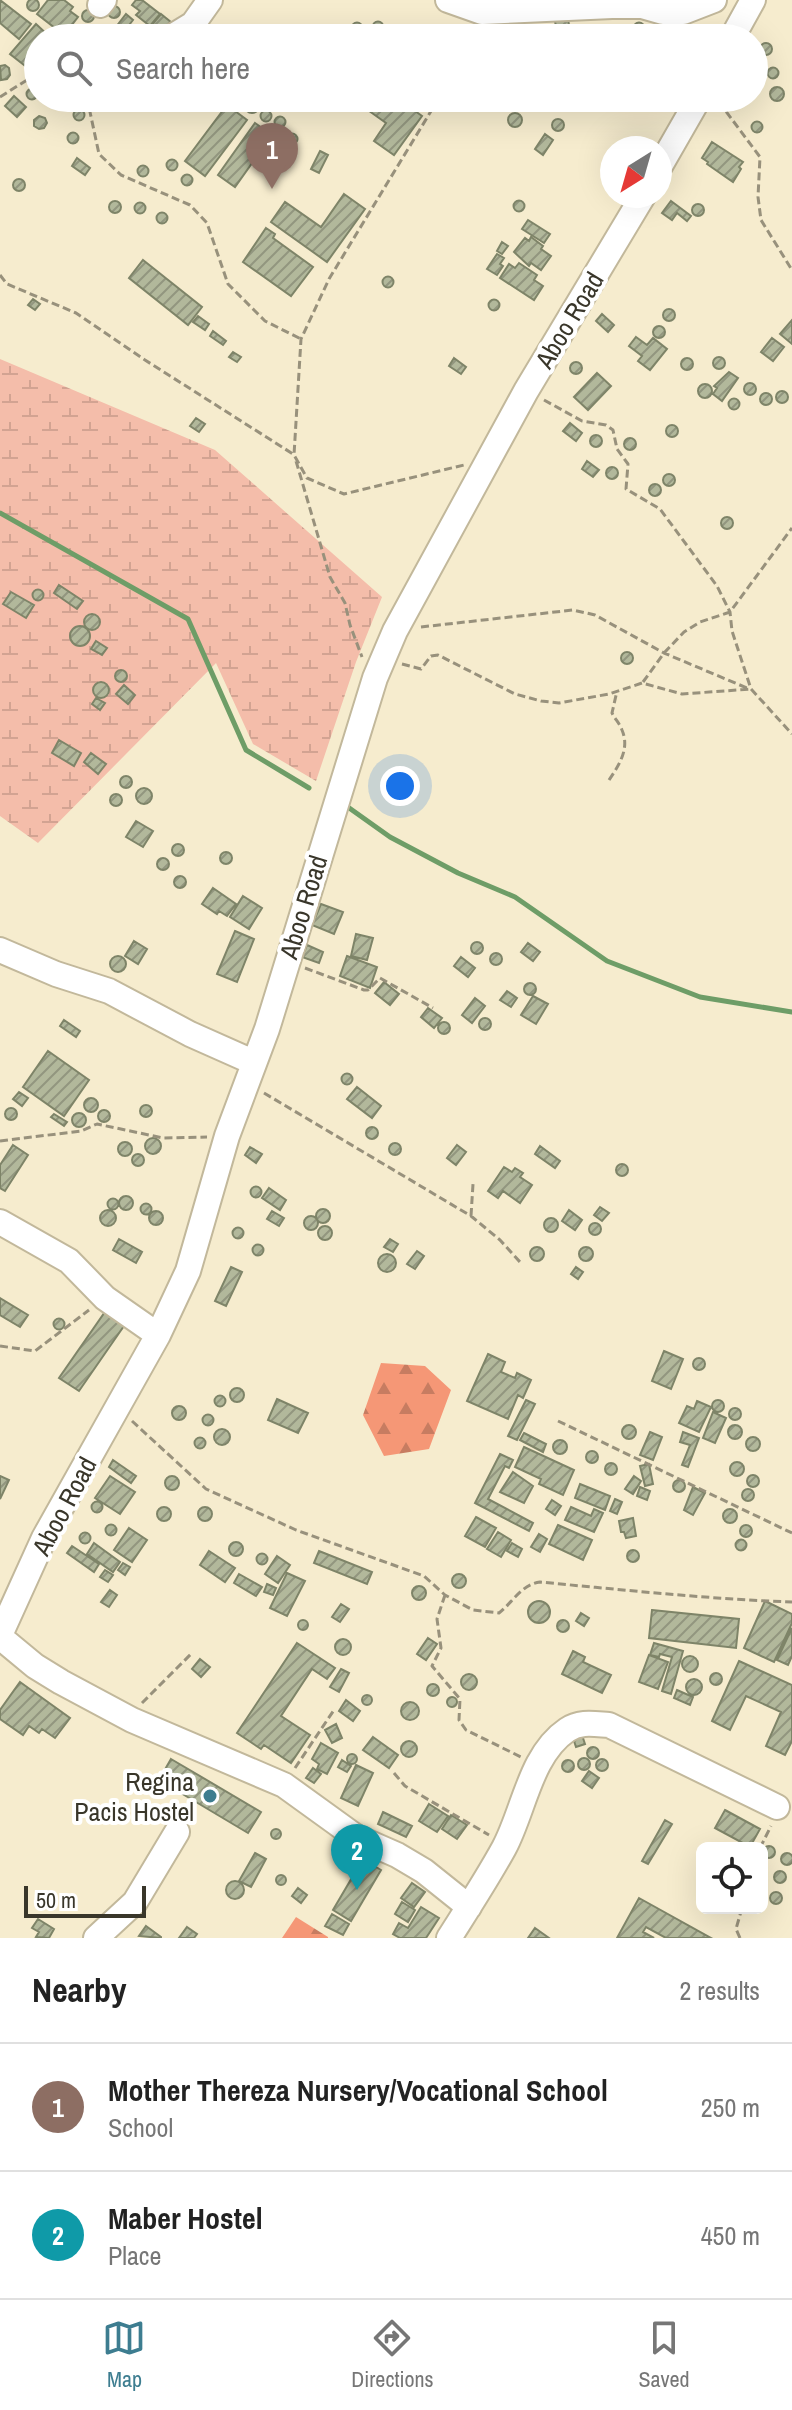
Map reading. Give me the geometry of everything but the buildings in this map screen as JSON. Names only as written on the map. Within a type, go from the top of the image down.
[{"type":"street","points":[[193,24],[210,0]]},
{"type":"street","points":[[448,0],[482,12],[642,6],[663,12],[683,12],[714,0]]},
{"type":"street","points":[[740,24],[753,0]]},
{"type":"street","points":[[672,145],[691,112]]},
{"type":"street","name":"Aboo Road","points":[[0,1636],[44,1538],[158,1335],[188,1271],[227,1136],[267,1029],[379,668],[395,631],[526,391],[636,208]]},
{"type":"street","points":[[0,950],[56,974],[109,991],[190,1034],[250,1071]]},
{"type":"street","points":[[0,1222],[69,1261],[105,1298],[158,1335]]},
{"type":"street","points":[[0,1636],[35,1666],[132,1720],[284,1785],[343,1829],[424,1871],[469,1907]]},
{"type":"street","points":[[449,1938],[505,1846],[538,1765],[552,1743],[568,1729],[583,1723],[609,1725],[777,1807]]},
{"type":"street","points":[[96,1938],[135,1902],[177,1832]]},
{"type":"path","points":[[0,97],[24,83]]},
{"type":"path","points":[[90,112],[99,154],[121,175],[190,205],[207,223],[228,284],[265,321],[301,339]]},
{"type":"path","points":[[430,112],[329,279],[301,339],[294,455],[330,577],[345,603],[359,652],[379,668],[421,669],[431,656],[438,655],[529,700],[559,703],[642,683],[682,694],[751,689]]},
{"type":"path","points":[[726,112],[760,157],[758,197],[761,220],[792,270]]},
{"type":"path","points":[[0,275],[7,284],[76,313],[294,455],[307,478],[344,494],[489,460]]},
{"type":"path","points":[[526,391],[582,421],[612,428],[619,454],[628,464],[626,489],[660,509],[717,586],[730,612],[732,631],[751,689],[792,734]]},
{"type":"path","points":[[642,683],[684,632],[700,622],[730,612],[792,528]]},
{"type":"path","points":[[395,631],[442,623],[573,610],[595,615],[664,653],[751,689]]},
{"type":"path","points":[[609,780],[624,751],[623,732],[612,713],[617,691]]},
{"type":"path","points":[[287,957],[308,969],[364,990],[380,978],[433,1008]]},
{"type":"path","points":[[250,1071],[471,1216],[520,1262]]},
{"type":"path","points":[[0,1141],[81,1131],[97,1124],[163,1138],[227,1136]]},
{"type":"path","points":[[471,1216],[473,1184]]},
{"type":"path","points":[[0,1346],[35,1351],[105,1298]]},
{"type":"path","points":[[117,1407],[206,1489],[296,1530],[424,1576],[445,1595],[473,1610],[499,1613],[522,1590],[540,1582],[713,1599],[745,1597],[792,1602]]},
{"type":"path","points":[[558,1421],[792,1533]]},
{"type":"path","points":[[445,1595],[437,1619],[441,1648],[432,1666],[460,1699],[459,1720],[466,1730],[538,1765]]},
{"type":"path","points":[[132,1720],[135,1710],[192,1653]]},
{"type":"path","points":[[284,1785],[334,1710]]},
{"type":"path","points":[[394,1773],[405,1786],[505,1846]]},
{"type":"path","points":[[763,1842],[777,1807]]},
{"type":"path","points":[[740,1914],[736,1929],[740,1938]]},
{"type":"green space","points":[[0,359],[215,450],[382,597],[356,662],[316,781],[253,744],[216,663],[38,843],[0,816]]},
{"type":"green space","points":[[381,1363],[425,1366],[451,1390],[429,1449],[384,1456],[363,1415]]},
{"type":"green space","points":[[296,1917],[328,1937],[328,1938],[282,1938]]},
{"type":"waterway","points":[[0,513],[188,619],[246,750],[309,788]]},
{"type":"waterway","points":[[345,805],[390,837],[458,873],[515,897],[607,961],[700,997],[792,1012]]},
{"type":"place","name":"Mother Thereza Nursery/Vocational School","points":[[272,189]]},
{"type":"place","name":"Regina Pacis Hostel","points":[[210,1796]]},
{"type":"place","name":"Maber Hostel","points":[[357,1890]]}]
